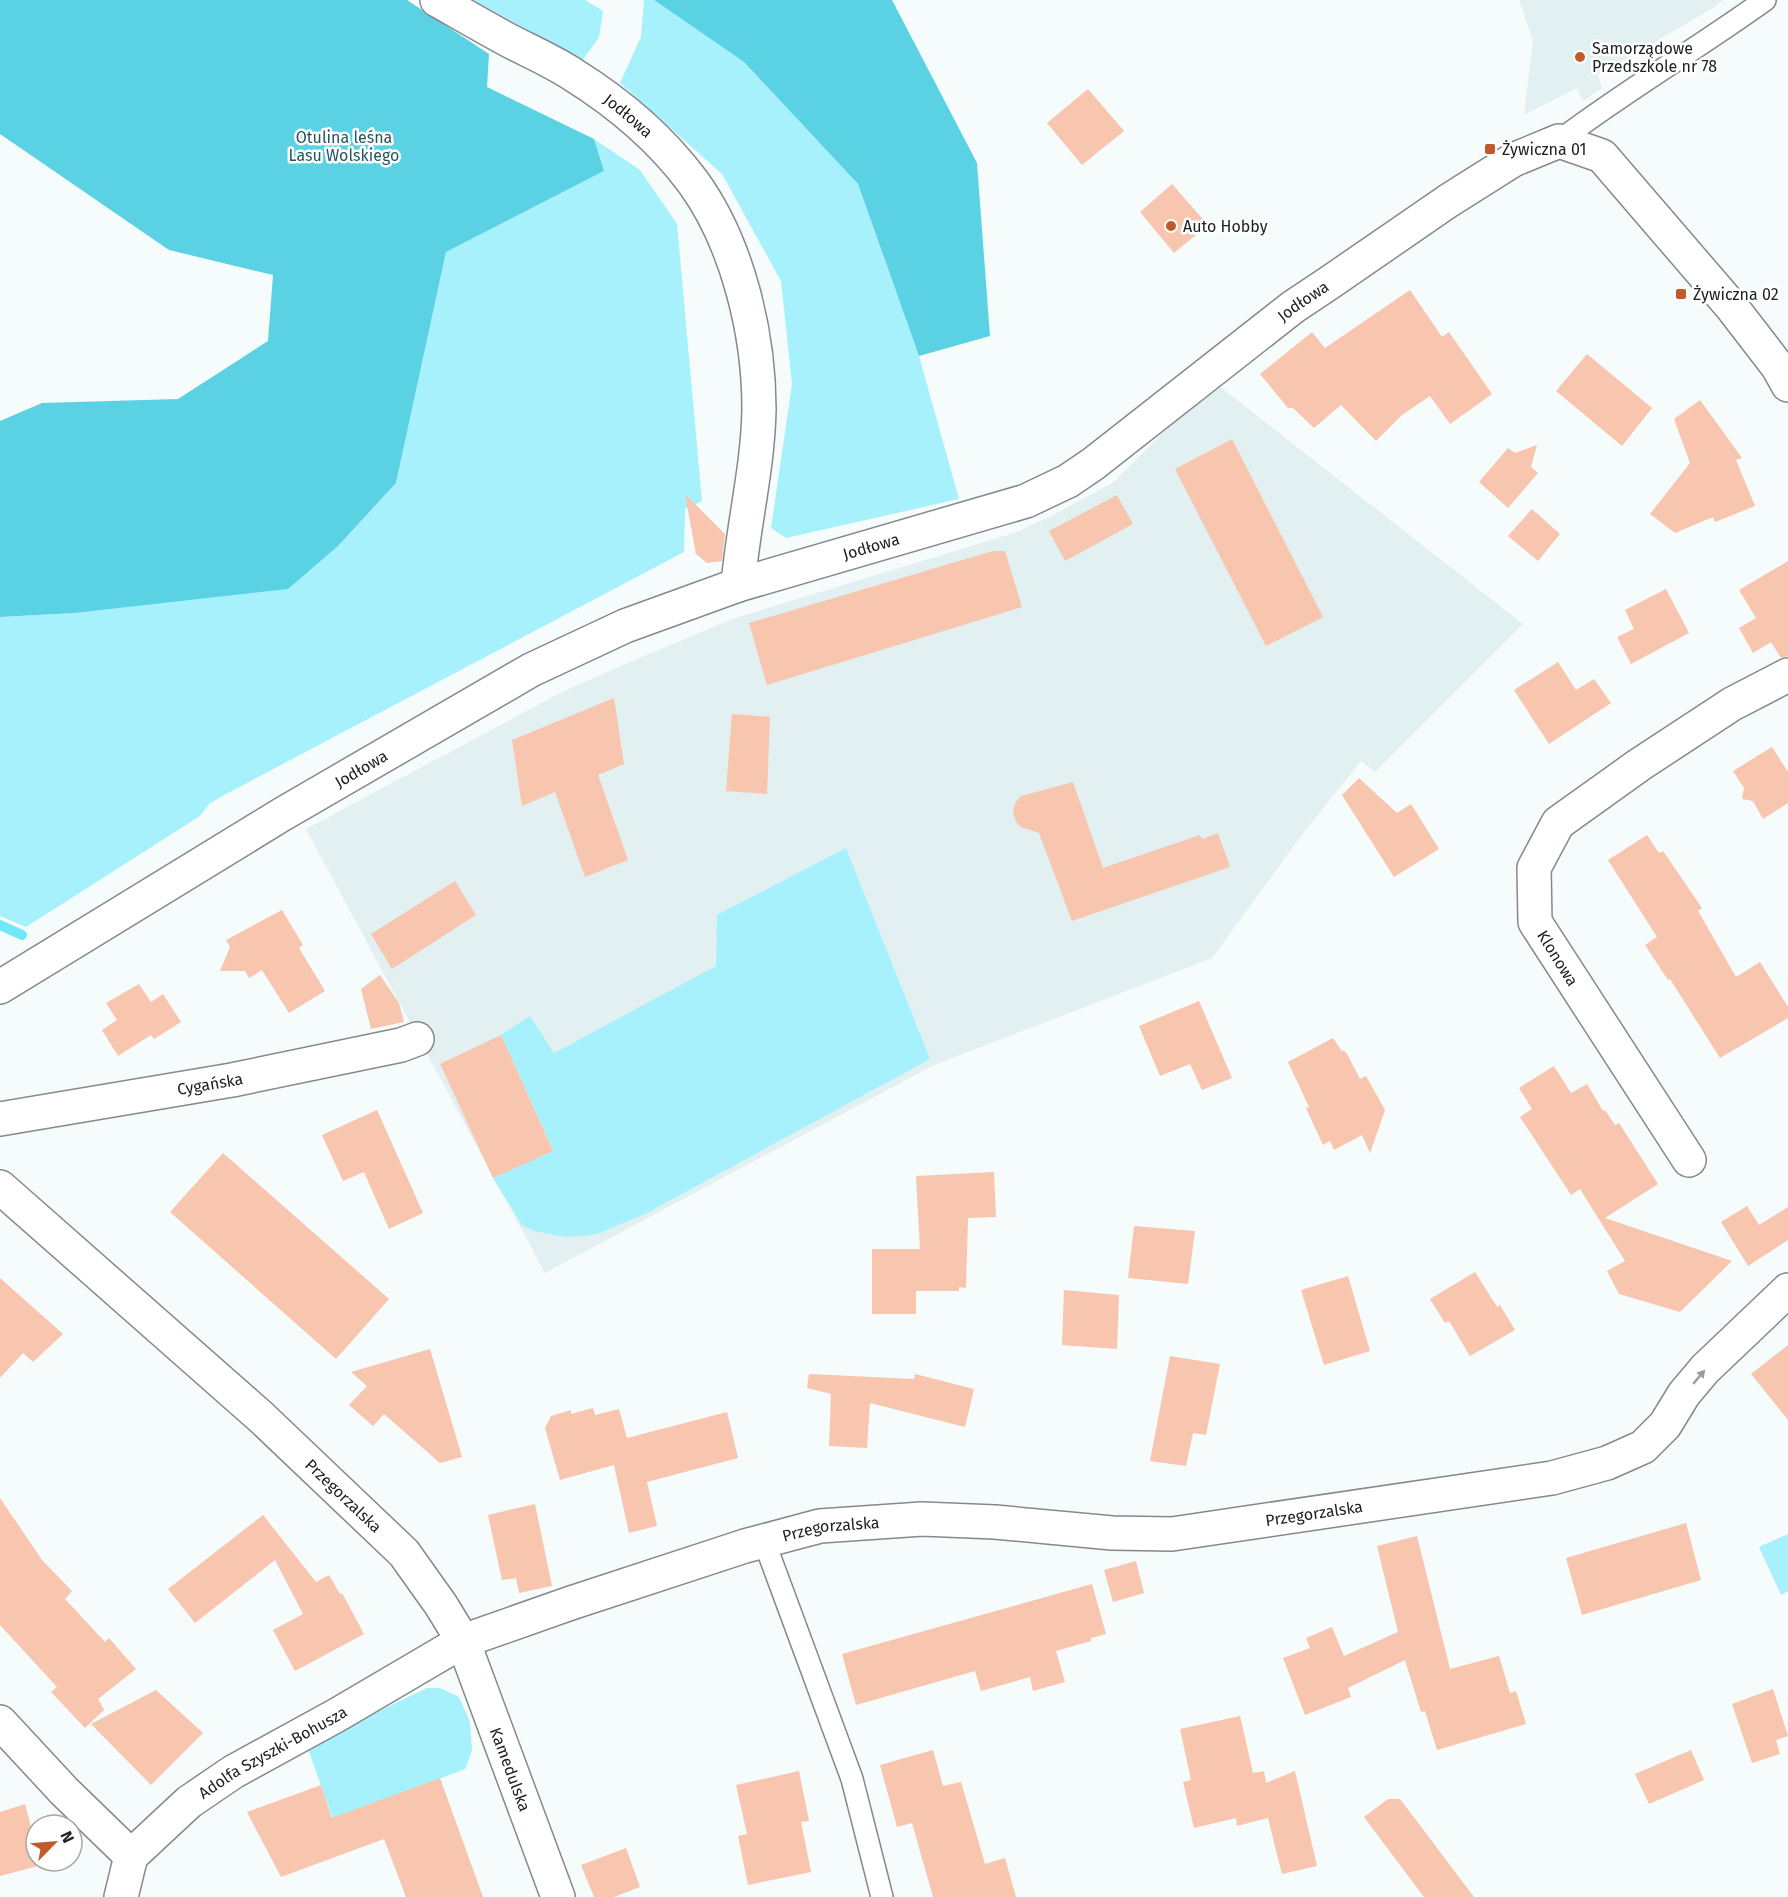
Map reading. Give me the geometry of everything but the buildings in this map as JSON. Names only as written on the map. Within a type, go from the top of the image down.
[{"type":"street","name":"Jodłowa","points":[[437,0],[570,72],[599,92],[660,144],[693,183],[710,211],[729,252],[741,286],[751,321],[758,369],[759,412],[756,456],[738,585]]},
{"type":"street","name":"Jodłowa","points":[[0,987],[281,814],[531,670],[625,626],[738,585],[1026,501],[1068,481],[1181,397],[1293,307],[1448,201],[1513,160],[1559,141]]},
{"type":"street","points":[[1559,141],[1602,156],[1731,306],[1778,367],[1788,385]]},
{"type":"street","name":"Klonowa","points":[[1689,1160],[1535,922],[1534,868],[1558,823],[1639,765],[1732,704],[1788,675]]},
{"type":"street","name":"Cygańska","points":[[0,1119],[232,1080],[401,1045],[417,1039]]},
{"type":"street","name":"Przegorzalska","points":[[5,1200],[261,1417],[404,1553],[463,1641],[571,1603],[764,1541],[820,1526],[922,1519],[995,1522],[1112,1533],[1172,1534],[1552,1478],[1608,1463],[1643,1447],[1665,1425],[1684,1394],[1705,1369],[1788,1290]]},
{"type":"street","name":"Adolfa Szyszki-Bohusza","points":[[131,1856],[189,1802],[233,1772],[337,1715],[463,1641]]},
{"type":"street","name":"Kamedulska","points":[[463,1641],[558,1897]]},
{"type":"street","points":[[0,1722],[64,1791],[131,1856],[121,1897]]},
{"type":"lane","points":[[1559,141],[1606,106],[1765,0]]},
{"type":"lane","points":[[764,1541],[852,1779],[882,1897]]},
{"type":"shaded area","points":[[474,0],[585,0],[603,11],[599,37],[582,61]]},
{"type":"shaded area","points":[[644,0],[654,0],[744,62],[858,184],[919,356],[959,499],[786,538],[771,528],[792,384],[781,281],[722,174],[620,83],[641,37]]},
{"type":"shaded area","name":"Samorządowe Przedszkole nr 78","points":[[1519,0],[1723,0],[1598,75],[1602,88],[1583,101],[1577,88],[1524,115],[1533,40]]},
{"type":"shaded area","points":[[594,139],[640,170],[677,224],[702,501],[685,509],[684,552],[226,794],[209,804],[200,816],[26,927],[0,916],[0,617],[75,613],[288,588],[338,546],[396,483],[446,252],[604,171]]},
{"type":"shaded area","points":[[1214,382],[1523,624],[1375,772],[1361,761],[1307,828],[1212,958],[932,1066],[545,1273],[306,829],[564,691],[630,662],[735,618],[1017,532],[1057,513],[1114,482]]},
{"type":"shaded area","points":[[846,848],[930,1059],[645,1214],[597,1234],[565,1237],[534,1231],[522,1225],[493,1178],[553,1150],[501,1035],[530,1016],[554,1053],[716,966],[717,915]]},
{"type":"shaded area","points":[[1788,1534],[1788,1591],[1781,1595],[1759,1547]]},
{"type":"shaded area","points":[[427,1688],[440,1688],[459,1697],[470,1722],[472,1751],[465,1769],[333,1819],[307,1746]]},
{"type":"green space","name":"Otulina leśna Lasu Wolskiego","points":[[0,0],[407,0],[489,54],[487,87],[594,139],[604,171],[446,252],[396,483],[338,546],[288,589],[75,613],[0,617],[0,421],[42,403],[178,399],[268,341],[273,275],[169,250],[0,134]]},
{"type":"green space","points":[[654,0],[892,0],[977,163],[990,336],[919,356],[858,184],[744,62]]},
{"type":"waterway","points":[[0,925],[22,935]]},
{"type":"place","name":"Samorządowe Przedszkole nr 78","points":[[1580,57]]},
{"type":"place","name":"Żywiczna 01","points":[[1490,149]]},
{"type":"place","name":"Auto Hobby","points":[[1171,226]]},
{"type":"place","name":"Żywiczna 02","points":[[1681,294]]}]
